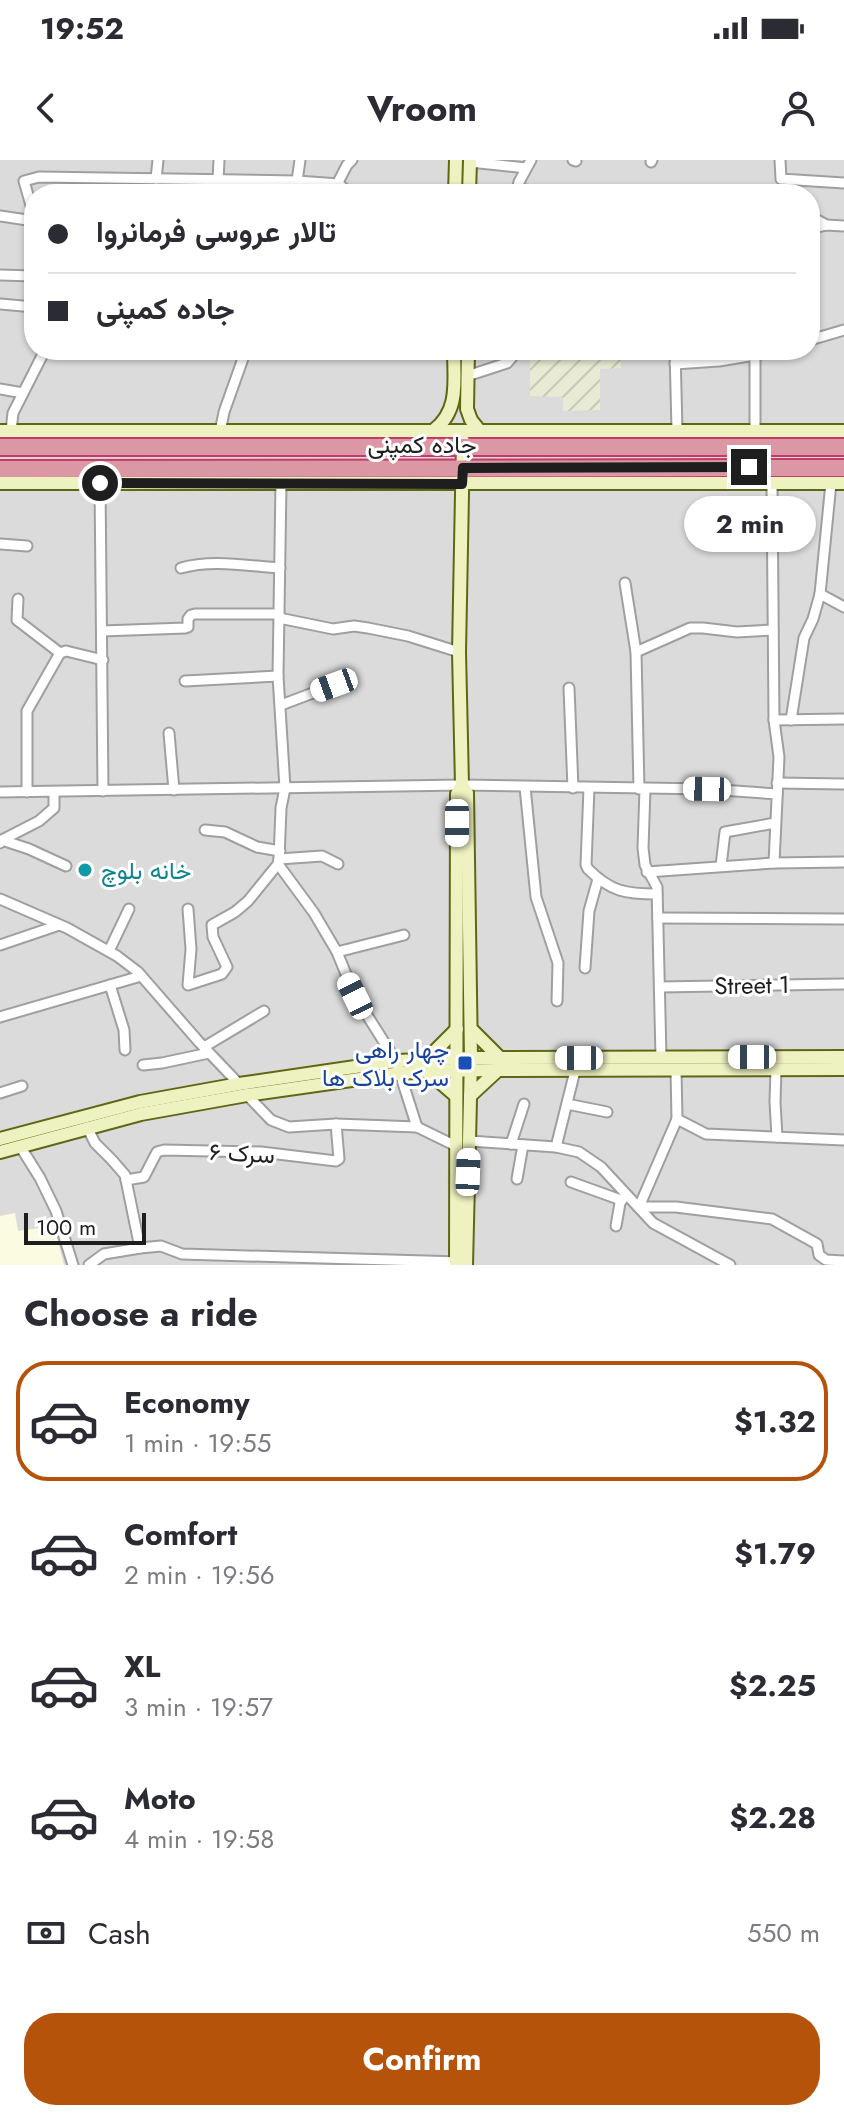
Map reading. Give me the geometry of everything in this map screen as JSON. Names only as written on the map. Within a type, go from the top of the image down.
[{"type":"highway","name":"جاده کمپنی","points":[[0,447],[273,439],[463,448],[844,447]]},
{"type":"highway","name":"جاده کمپنی","points":[[0,469],[462,476],[844,468]]},
{"type":"street","points":[[156,179],[158,160]]},
{"type":"street","points":[[218,181],[219,160]]},
{"type":"street","points":[[297,181],[300,160]]},
{"type":"street","points":[[25,184],[24,181],[39,177],[339,184],[352,160]]},
{"type":"street","points":[[451,160],[454,184]]},
{"type":"street","points":[[780,160],[781,179],[844,183]]},
{"type":"street","points":[[469,184],[470,161],[528,164],[520,184]]},
{"type":"street","points":[[0,216],[24,215]]},
{"type":"street","points":[[820,222],[826,225]]},
{"type":"street","points":[[820,226],[844,226]]},
{"type":"street","points":[[0,275],[24,276]]},
{"type":"street","points":[[0,304],[24,306]]},
{"type":"street","points":[[820,337],[844,330]]},
{"type":"street","points":[[40,360],[5,431],[220,432],[273,439],[434,430],[844,431]]},
{"type":"street","points":[[220,432],[242,360]]},
{"type":"street","points":[[434,430],[444,422],[453,402],[454,360]]},
{"type":"street","points":[[468,360],[467,409],[479,430]]},
{"type":"street","points":[[467,376],[510,360]]},
{"type":"street","points":[[675,360],[677,430]]},
{"type":"street","points":[[675,364],[725,360]]},
{"type":"street","points":[[755,360],[755,430]]},
{"type":"street","points":[[0,389],[23,393]]},
{"type":"street","points":[[463,430],[459,652],[462,785],[457,794],[457,1029],[464,1064]]},
{"type":"street","points":[[0,483],[281,483],[462,476],[838,483],[820,594],[804,638],[791,720]]},
{"type":"street","points":[[100,483],[103,791]]},
{"type":"street","points":[[188,909],[191,949],[188,985],[225,971],[227,967],[213,937],[212,925],[248,901],[279,858],[285,788],[278,676],[281,483]]},
{"type":"street","points":[[772,484],[774,720],[779,757],[774,863]]},
{"type":"street","points":[[0,544],[27,546]]},
{"type":"street","points":[[181,568],[193,564],[215,564],[280,568]]},
{"type":"street","points":[[625,583],[636,652],[643,848],[647,872],[657,887],[661,1057]]},
{"type":"street","points":[[820,594],[844,607]]},
{"type":"street","points":[[18,599],[17,620],[60,653]]},
{"type":"street","points":[[102,631],[185,628],[188,627],[188,619],[195,614],[279,616],[333,629],[354,626],[408,636],[459,652]]},
{"type":"street","points":[[636,652],[690,628],[737,632],[773,630]]},
{"type":"street","points":[[27,792],[27,711],[60,653],[66,651],[103,660]]},
{"type":"street","points":[[185,681],[278,676]]},
{"type":"street","points":[[281,705],[334,685]]},
{"type":"street","points":[[569,688],[573,788]]},
{"type":"street","points":[[774,720],[844,719]]},
{"type":"street","points":[[169,733],[174,790]]},
{"type":"street","points":[[777,783],[844,784]]},
{"type":"street","points":[[89,1265],[104,1254],[161,1246],[182,1254],[461,1264],[464,1064],[471,1029],[467,793],[462,785]]},
{"type":"street","points":[[0,792],[462,785],[707,789],[777,794]]},
{"type":"street","points":[[525,787],[536,897],[558,963],[557,1001]]},
{"type":"street","points":[[589,788],[586,865],[612,889],[629,894],[657,894]]},
{"type":"street","points":[[1,841],[48,815],[54,808],[54,793]]},
{"type":"street","points":[[721,866],[725,832],[775,823]]},
{"type":"street","points":[[205,830],[225,832],[279,858],[322,856],[338,864]]},
{"type":"street","points":[[1,841],[29,849],[66,866]]},
{"type":"street","points":[[279,858],[337,952],[355,996],[398,1067],[417,1127]]},
{"type":"street","points":[[647,872],[774,863],[844,862]]},
{"type":"street","points":[[585,968],[589,911],[598,879]]},
{"type":"street","points":[[0,899],[109,951],[141,976],[271,1120],[289,1127],[336,1124],[417,1127],[463,1144],[556,1147],[579,1152],[601,1167],[624,1197]]},
{"type":"street","points":[[109,951],[129,909]]},
{"type":"street","points":[[658,918],[844,919]]},
{"type":"street","points":[[0,945],[59,925]]},
{"type":"street","points":[[337,952],[404,935]]},
{"type":"street","points":[[0,1017],[141,976]]},
{"type":"street","name":"Street 1","points":[[660,987],[844,984]]},
{"type":"street","points":[[110,985],[124,1030],[125,1050]]},
{"type":"street","points":[[143,1065],[207,1050],[264,1011]]},
{"type":"street","points":[[427,1065],[457,1029]]},
{"type":"street","points":[[471,1029],[498,1064],[575,1071],[844,1069]]},
{"type":"street","points":[[0,1139],[115,1108],[398,1067],[661,1057],[844,1057]]},
{"type":"street","points":[[463,1096],[498,1064]]},
{"type":"street","points":[[427,1065],[463,1096]]},
{"type":"street","points":[[639,1207],[677,1119],[676,1070]]},
{"type":"street","points":[[776,1070],[777,1137]]},
{"type":"street","points":[[556,1147],[575,1071]]},
{"type":"street","points":[[0,1093],[22,1086]]},
{"type":"street","points":[[0,1152],[87,1127],[243,1090]]},
{"type":"street","points":[[511,1144],[524,1104]]},
{"type":"street","points":[[567,1104],[607,1112]]},
{"type":"street","points":[[677,1119],[706,1134],[844,1140]]},
{"type":"street","name":"سرک ۶","points":[[126,1180],[144,1177],[157,1152],[164,1150],[261,1152],[336,1161],[339,1159],[336,1124]]},
{"type":"street","points":[[87,1127],[95,1143],[126,1180],[140,1248]]},
{"type":"street","points":[[517,1179],[523,1145]]},
{"type":"street","points":[[20,1146],[56,1211],[73,1265]]},
{"type":"street","points":[[571,1182],[624,1197],[639,1207],[653,1223],[730,1265]]},
{"type":"street","points":[[616,1226],[624,1197]]},
{"type":"street","points":[[639,1207],[676,1207],[772,1219],[817,1244],[819,1255],[826,1260],[844,1261]]},
{"type":"shaded area","points":[[0,160],[844,160],[844,1265],[0,1265]]},
{"type":"shaded area","points":[[530,360],[621,360],[621,368],[600,369],[600,410],[563,411],[563,397],[530,396]]},
{"type":"shaded area","points":[[15,1213],[18,1231],[54,1226],[64,1265],[0,1265],[0,1216]]},
{"type":"place","name":"خانه بلوچ","points":[[85,870]]},
{"type":"place","name":"چهار راهی سرک بلاک ها","points":[[465,1063]]},
{"type":"route","points":[[100,483],[462,484],[463,468],[749,467]]}]
